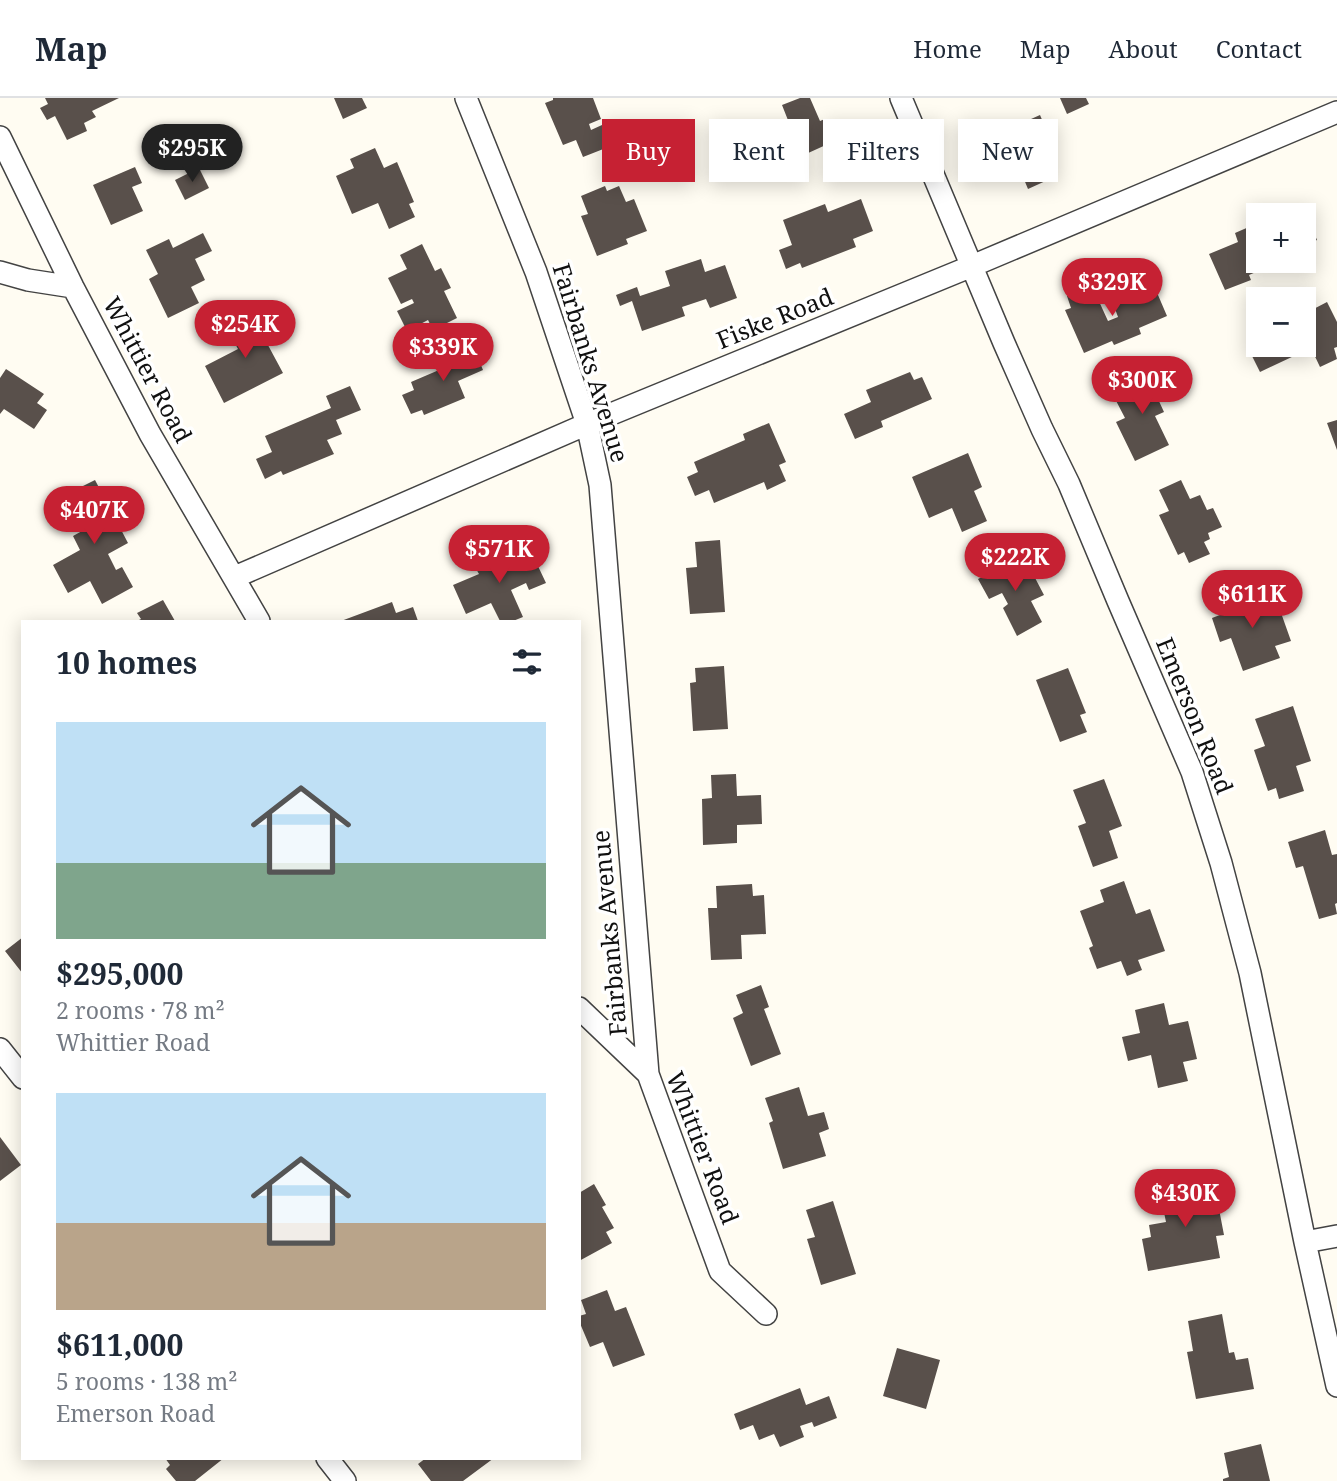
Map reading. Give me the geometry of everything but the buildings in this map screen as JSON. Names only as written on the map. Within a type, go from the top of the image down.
[{"type":"street","name":"Fairbanks Avenue","points":[[466,98],[536,272],[587,424],[600,485],[648,1074]]},
{"type":"street","name":"Emerson Road","points":[[901,98],[1022,384],[1069,484],[1192,772],[1221,863],[1250,972],[1337,1386]]},
{"type":"street","name":"Fiske Road","points":[[235,578],[587,424],[1337,112]]},
{"type":"street","name":"Whittier Road","points":[[0,137],[73,287],[150,434],[258,620]]},
{"type":"street","points":[[0,272],[28,280],[73,287]]},
{"type":"street","name":"Whittier Road","points":[[581,1009],[648,1074],[720,1271],[766,1314]]},
{"type":"street","points":[[0,1049],[21,1075]]},
{"type":"street","points":[[1305,1242],[1337,1236]]},
{"type":"street","points":[[329,1460],[345,1481]]}]
